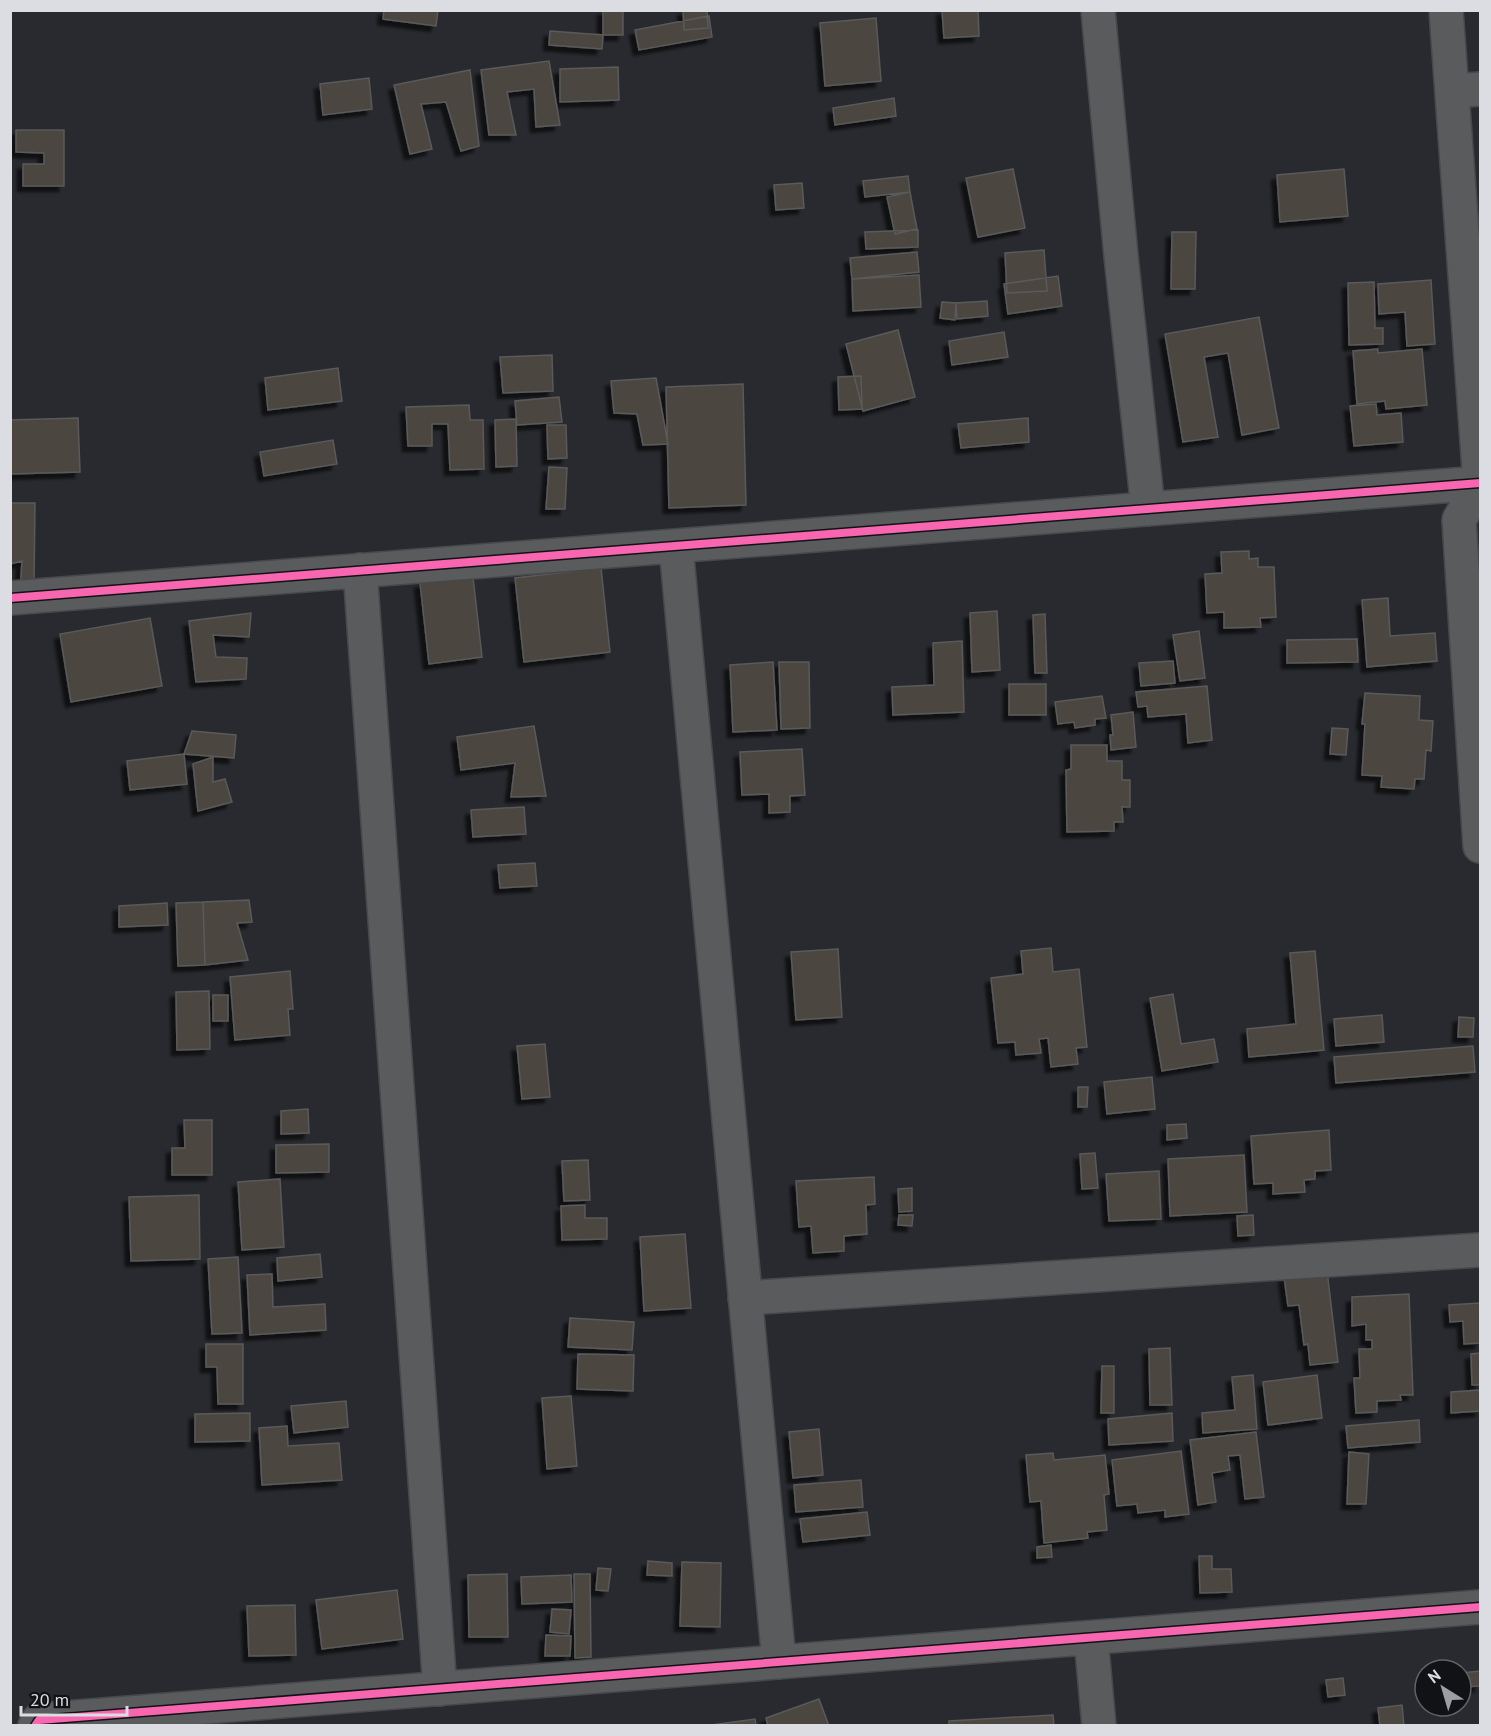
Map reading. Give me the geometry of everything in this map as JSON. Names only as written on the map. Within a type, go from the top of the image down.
[{"type":"street","points":[[1098,10],[1148,509]]},
{"type":"street","points":[[1446,10],[1466,90],[1480,483],[1459,520],[1480,846]]},
{"type":"street","points":[[10,598],[1480,483]]},
{"type":"street","points":[[676,546],[779,1662]]},
{"type":"street","points":[[360,570],[441,1689]]},
{"type":"street","points":[[746,1298],[1480,1250]]},
{"type":"street","points":[[35,1725],[39,1720],[1480,1607]]},
{"type":"street","points":[[1091,1638],[1099,1725]]},
{"type":"building","points":[[384,10],[438,10],[436,26],[383,19]]},
{"type":"building","points":[[603,10],[623,10],[623,35],[603,35]]},
{"type":"building","points":[[683,10],[707,10],[708,28],[684,30]]},
{"type":"building","points":[[942,10],[978,10],[979,36],[944,38]]},
{"type":"building","points":[[709,16],[712,37],[639,50],[635,30]]},
{"type":"building","points":[[876,18],[881,81],[825,86],[820,23]]},
{"type":"building","points":[[550,31],[603,35],[602,49],[549,45]]},
{"type":"building","points":[[549,61],[560,125],[536,127],[534,89],[507,92],[516,135],[489,135],[481,70]]},
{"type":"building","points":[[618,67],[619,100],[560,102],[560,69]]},
{"type":"building","points":[[470,70],[479,146],[461,151],[446,102],[421,104],[432,149],[410,154],[394,85]]},
{"type":"building","points":[[369,78],[372,109],[323,115],[320,84]]},
{"type":"building","points":[[894,98],[896,116],[835,125],[833,108]]},
{"type":"building","points":[[16,130],[64,130],[64,186],[23,186],[23,164],[44,164],[44,153],[16,152]]},
{"type":"building","points":[[1013,169],[1025,228],[978,237],[966,178]]},
{"type":"building","points":[[1344,169],[1348,216],[1280,222],[1277,175]]},
{"type":"building","points":[[908,176],[910,192],[865,197],[863,181]]},
{"type":"building","points":[[802,183],[804,208],[776,210],[774,185]]},
{"type":"building","points":[[910,192],[917,229],[895,234],[887,197]]},
{"type":"building","points":[[918,230],[918,247],[866,249],[865,232]]},
{"type":"building","points":[[1172,232],[1196,232],[1195,289],[1171,289]]},
{"type":"building","points":[[1044,250],[1047,291],[1007,293],[1005,253]]},
{"type":"building","points":[[917,252],[919,272],[852,279],[850,258]]},
{"type":"building","points":[[919,275],[921,307],[853,311],[852,279]]},
{"type":"building","points":[[1058,276],[1062,306],[1008,314],[1004,284]]},
{"type":"building","points":[[1431,280],[1435,344],[1407,346],[1405,312],[1379,314],[1378,284]]},
{"type":"building","points":[[1374,282],[1375,328],[1383,328],[1383,344],[1349,345],[1348,283]]},
{"type":"building","points":[[987,301],[988,316],[957,319],[956,303]]},
{"type":"building","points":[[942,302],[956,303],[955,320],[940,318]]},
{"type":"building","points":[[1259,317],[1279,428],[1242,435],[1228,353],[1204,357],[1218,437],[1183,442],[1165,334]]},
{"type":"building","points":[[898,330],[915,397],[863,411],[846,344]]},
{"type":"building","points":[[1004,332],[1008,357],[952,365],[949,341]]},
{"type":"building","points":[[1378,349],[1378,353],[1422,349],[1427,405],[1386,409],[1385,401],[1357,404],[1353,351]]},
{"type":"building","points":[[552,355],[553,391],[503,393],[500,357]]},
{"type":"building","points":[[338,368],[342,401],[268,410],[265,378]]},
{"type":"building","points":[[861,376],[862,409],[839,410],[838,377]]},
{"type":"building","points":[[656,378],[668,444],[643,445],[637,414],[614,413],[611,381]]},
{"type":"building","points":[[743,384],[746,505],[669,508],[666,387]]},
{"type":"building","points":[[559,397],[562,422],[517,425],[515,401]]},
{"type":"building","points":[[1376,404],[1377,415],[1401,413],[1403,442],[1354,446],[1350,406]]},
{"type":"building","points":[[469,405],[470,420],[483,420],[484,469],[450,470],[448,424],[432,424],[432,446],[408,446],[406,407]]},
{"type":"building","points":[[78,418],[80,472],[10,474],[10,420]]},
{"type":"building","points":[[1028,418],[1029,442],[961,448],[958,424]]},
{"type":"building","points":[[516,419],[517,466],[496,467],[495,420]]},
{"type":"building","points":[[547,425],[566,425],[567,458],[548,459]]},
{"type":"building","points":[[333,440],[337,464],[264,476],[260,452]]},
{"type":"building","points":[[549,467],[567,468],[565,509],[546,509]]},
{"type":"building","points":[[10,503],[35,503],[34,584],[20,590],[22,561],[10,564]]},
{"type":"building","points":[[1249,551],[1249,559],[1258,558],[1258,567],[1274,567],[1276,617],[1260,618],[1261,627],[1224,628],[1224,612],[1207,613],[1205,574],[1222,573],[1221,552]]},
{"type":"building","points":[[601,568],[610,652],[524,662],[515,578]]},
{"type":"building","points":[[473,577],[482,657],[429,664],[420,583]]},
{"type":"building","points":[[1388,598],[1390,636],[1435,633],[1437,661],[1367,667],[1362,600]]},
{"type":"building","points":[[997,611],[1000,670],[972,672],[970,613]]},
{"type":"building","points":[[251,613],[249,637],[213,635],[216,657],[247,658],[246,679],[196,682],[189,621]]},
{"type":"building","points":[[1045,614],[1047,673],[1035,673],[1033,615]]},
{"type":"building","points":[[150,618],[162,686],[71,702],[60,634]]},
{"type":"building","points":[[1199,631],[1205,678],[1180,681],[1173,635]]},
{"type":"building","points":[[1357,639],[1358,662],[1287,663],[1287,640]]},
{"type":"building","points":[[962,641],[964,712],[893,715],[892,687],[934,685],[933,643]]},
{"type":"building","points":[[1173,661],[1175,683],[1141,686],[1139,663]]},
{"type":"building","points":[[773,662],[777,730],[733,732],[730,665]]},
{"type":"building","points":[[779,662],[809,662],[810,728],[781,729]]},
{"type":"building","points":[[1009,684],[1046,684],[1046,715],[1009,715]]},
{"type":"building","points":[[1207,686],[1212,740],[1188,743],[1186,714],[1148,717],[1147,706],[1138,707],[1136,692]]},
{"type":"building","points":[[1365,693],[1420,696],[1419,720],[1433,721],[1431,751],[1426,750],[1424,779],[1415,779],[1414,789],[1381,787],[1382,776],[1362,775],[1365,724],[1362,724]]},
{"type":"building","points":[[1102,696],[1106,718],[1095,719],[1095,725],[1075,728],[1074,722],[1058,724],[1055,702]]},
{"type":"building","points":[[1133,712],[1136,747],[1111,750],[1110,735],[1113,735],[1111,715]]},
{"type":"building","points":[[534,726],[546,796],[511,797],[515,763],[461,770],[457,737]]},
{"type":"building","points":[[1332,728],[1348,729],[1346,755],[1330,754]]},
{"type":"building","points":[[192,731],[236,735],[234,758],[184,754]]},
{"type":"building","points":[[1071,745],[1107,745],[1107,761],[1122,761],[1122,780],[1130,780],[1130,807],[1122,807],[1123,822],[1114,822],[1114,831],[1067,832],[1066,770],[1071,769]]},
{"type":"building","points":[[802,749],[805,795],[790,796],[790,812],[769,813],[769,794],[742,795],[740,752]]},
{"type":"building","points":[[184,754],[187,784],[130,790],[127,761]]},
{"type":"building","points":[[213,757],[213,782],[225,779],[232,802],[198,811],[193,764]]},
{"type":"building","points":[[524,807],[526,834],[473,837],[471,810]]},
{"type":"building","points":[[535,863],[537,886],[500,888],[498,865]]},
{"type":"building","points":[[249,900],[252,922],[237,923],[248,960],[205,965],[203,902]]},
{"type":"building","points":[[203,902],[205,965],[178,966],[176,903]]},
{"type":"building","points":[[167,903],[168,925],[119,927],[119,906]]},
{"type":"building","points":[[1051,948],[1053,972],[1079,969],[1087,1047],[1076,1048],[1078,1064],[1051,1067],[1048,1038],[1039,1039],[1041,1053],[1016,1055],[1015,1042],[998,1043],[991,978],[1023,974],[1021,951]]},
{"type":"building","points":[[838,949],[842,1017],[796,1020],[791,952]]},
{"type":"building","points":[[1315,951],[1324,1050],[1249,1057],[1247,1029],[1296,1024],[1290,953]]},
{"type":"building","points":[[290,971],[293,1009],[288,1009],[290,1035],[235,1040],[230,977]]},
{"type":"building","points":[[209,991],[210,1049],[177,1050],[176,992]]},
{"type":"building","points":[[1173,994],[1181,1044],[1214,1039],[1218,1062],[1162,1071],[1150,998]]},
{"type":"building","points":[[213,995],[228,995],[228,1021],[213,1021]]},
{"type":"building","points":[[1382,1015],[1384,1042],[1336,1046],[1334,1019]]},
{"type":"building","points":[[1459,1017],[1474,1018],[1473,1037],[1458,1037]]},
{"type":"building","points":[[545,1044],[550,1097],[522,1099],[517,1046]]},
{"type":"building","points":[[1473,1046],[1475,1072],[1336,1083],[1334,1057]]},
{"type":"building","points":[[1152,1077],[1155,1109],[1107,1114],[1104,1082]]},
{"type":"building","points":[[1078,1087],[1088,1087],[1087,1107],[1078,1107]]},
{"type":"building","points":[[308,1109],[309,1133],[281,1134],[281,1111]]},
{"type":"building","points":[[184,1120],[212,1120],[212,1175],[172,1175],[172,1148],[185,1148]]},
{"type":"building","points":[[1186,1124],[1187,1138],[1167,1140],[1167,1125]]},
{"type":"building","points":[[1329,1130],[1331,1170],[1315,1171],[1315,1179],[1304,1180],[1305,1192],[1273,1194],[1273,1183],[1254,1184],[1251,1136]]},
{"type":"building","points":[[329,1144],[329,1172],[276,1173],[276,1145]]},
{"type":"building","points":[[1095,1153],[1098,1188],[1082,1189],[1080,1154]]},
{"type":"building","points":[[1244,1155],[1247,1212],[1170,1216],[1168,1159]]},
{"type":"building","points":[[588,1160],[590,1200],[564,1201],[562,1161]]},
{"type":"building","points":[[1159,1171],[1161,1219],[1109,1221],[1106,1174]]},
{"type":"building","points":[[874,1177],[875,1204],[866,1205],[867,1234],[844,1236],[844,1251],[813,1253],[811,1226],[799,1227],[796,1181]]},
{"type":"building","points":[[280,1179],[284,1247],[242,1250],[238,1182]]},
{"type":"building","points":[[912,1188],[912,1211],[899,1212],[898,1189]]},
{"type":"building","points":[[199,1195],[200,1259],[131,1261],[129,1197]]},
{"type":"building","points":[[585,1205],[585,1218],[607,1218],[607,1239],[562,1240],[561,1206]]},
{"type":"building","points":[[899,1215],[913,1215],[912,1226],[898,1225]]},
{"type":"building","points":[[1253,1215],[1254,1235],[1238,1236],[1237,1216]]},
{"type":"building","points":[[685,1234],[691,1308],[644,1311],[640,1237]]},
{"type":"building","points":[[320,1254],[322,1277],[278,1281],[277,1258]]},
{"type":"building","points":[[238,1257],[242,1333],[212,1334],[208,1259]]},
{"type":"building","points":[[1327,1271],[1338,1362],[1310,1365],[1308,1344],[1304,1345],[1299,1305],[1288,1306],[1284,1277]]},
{"type":"building","points":[[272,1274],[273,1307],[325,1304],[326,1330],[250,1335],[247,1275]]},
{"type":"building","points":[[1409,1294],[1413,1395],[1400,1395],[1401,1400],[1377,1401],[1377,1412],[1356,1413],[1354,1378],[1360,1378],[1359,1349],[1372,1349],[1372,1340],[1366,1340],[1366,1324],[1352,1326],[1352,1297]]},
{"type":"building","points":[[1480,1303],[1480,1343],[1464,1344],[1463,1321],[1450,1322],[1449,1305]]},
{"type":"building","points":[[570,1318],[634,1322],[632,1350],[568,1347]]},
{"type":"building","points":[[206,1344],[243,1344],[243,1404],[218,1404],[217,1367],[206,1367]]},
{"type":"building","points":[[1170,1348],[1172,1405],[1150,1405],[1149,1349]]},
{"type":"building","points":[[1480,1353],[1480,1385],[1472,1385],[1471,1354]]},
{"type":"building","points":[[578,1354],[634,1355],[633,1391],[577,1389]]},
{"type":"building","points":[[1102,1366],[1114,1366],[1114,1413],[1101,1413]]},
{"type":"building","points":[[1253,1375],[1257,1429],[1203,1433],[1202,1413],[1235,1410],[1232,1377]]},
{"type":"building","points":[[1317,1375],[1322,1418],[1268,1425],[1263,1382]]},
{"type":"building","points":[[1480,1390],[1480,1411],[1451,1413],[1451,1392]]},
{"type":"building","points":[[571,1396],[577,1466],[547,1469],[542,1398]]},
{"type":"building","points":[[346,1401],[348,1427],[294,1433],[291,1406]]},
{"type":"building","points":[[250,1413],[250,1441],[195,1442],[195,1414]]},
{"type":"building","points":[[1172,1413],[1173,1441],[1109,1445],[1108,1419]]},
{"type":"building","points":[[1419,1420],[1420,1442],[1348,1448],[1346,1426]]},
{"type":"building","points":[[287,1426],[288,1446],[339,1443],[342,1480],[262,1485],[259,1428]]},
{"type":"building","points":[[819,1429],[823,1475],[793,1478],[789,1432]]},
{"type":"building","points":[[1256,1432],[1264,1497],[1245,1499],[1240,1455],[1228,1456],[1230,1470],[1212,1473],[1216,1502],[1198,1505],[1190,1440]]},
{"type":"building","points":[[1181,1451],[1189,1514],[1165,1517],[1165,1510],[1138,1513],[1137,1504],[1117,1506],[1112,1460]]},
{"type":"building","points":[[1349,1452],[1369,1454],[1366,1504],[1347,1504]]},
{"type":"building","points":[[1053,1453],[1054,1460],[1105,1455],[1109,1494],[1104,1495],[1107,1530],[1087,1532],[1088,1538],[1044,1543],[1041,1501],[1030,1502],[1026,1455]]},
{"type":"building","points":[[861,1480],[863,1507],[796,1512],[794,1485]]},
{"type":"building","points":[[867,1512],[870,1535],[803,1542],[800,1519]]},
{"type":"building","points":[[1051,1545],[1052,1557],[1037,1558],[1037,1547]]},
{"type":"building","points":[[1199,1556],[1212,1556],[1212,1569],[1231,1569],[1232,1592],[1200,1593]]},
{"type":"building","points":[[648,1561],[672,1563],[672,1576],[647,1575]]},
{"type":"building","points":[[682,1562],[721,1563],[720,1627],[680,1626]]},
{"type":"building","points":[[598,1568],[611,1569],[608,1591],[596,1590]]},
{"type":"building","points":[[507,1574],[508,1637],[469,1637],[468,1575]]},
{"type":"building","points":[[574,1574],[590,1574],[591,1657],[575,1658]]},
{"type":"building","points":[[571,1575],[572,1602],[522,1604],[521,1577]]},
{"type":"building","points":[[397,1590],[403,1639],[322,1649],[316,1600]]},
{"type":"building","points":[[295,1605],[296,1655],[249,1656],[247,1606]]},
{"type":"building","points":[[552,1609],[571,1610],[569,1634],[550,1632]]},
{"type":"building","points":[[546,1635],[571,1636],[570,1656],[545,1656]]},
{"type":"building","points":[[1480,1671],[1480,1686],[1473,1686],[1473,1672]]},
{"type":"building","points":[[1343,1678],[1345,1695],[1328,1697],[1326,1680]]},
{"type":"building","points":[[819,1699],[829,1726],[768,1726],[766,1718]]},
{"type":"building","points":[[1402,1705],[1404,1726],[1380,1726],[1378,1708]]},
{"type":"building","points":[[1053,1715],[1054,1726],[949,1726],[949,1721]]},
{"type":"building","points":[[755,1719],[756,1726],[704,1726]]},
{"type":"cycle path","points":[[10,598],[1480,483]]},
{"type":"cycle path","points":[[35,1726],[39,1720],[1480,1607]]}]
